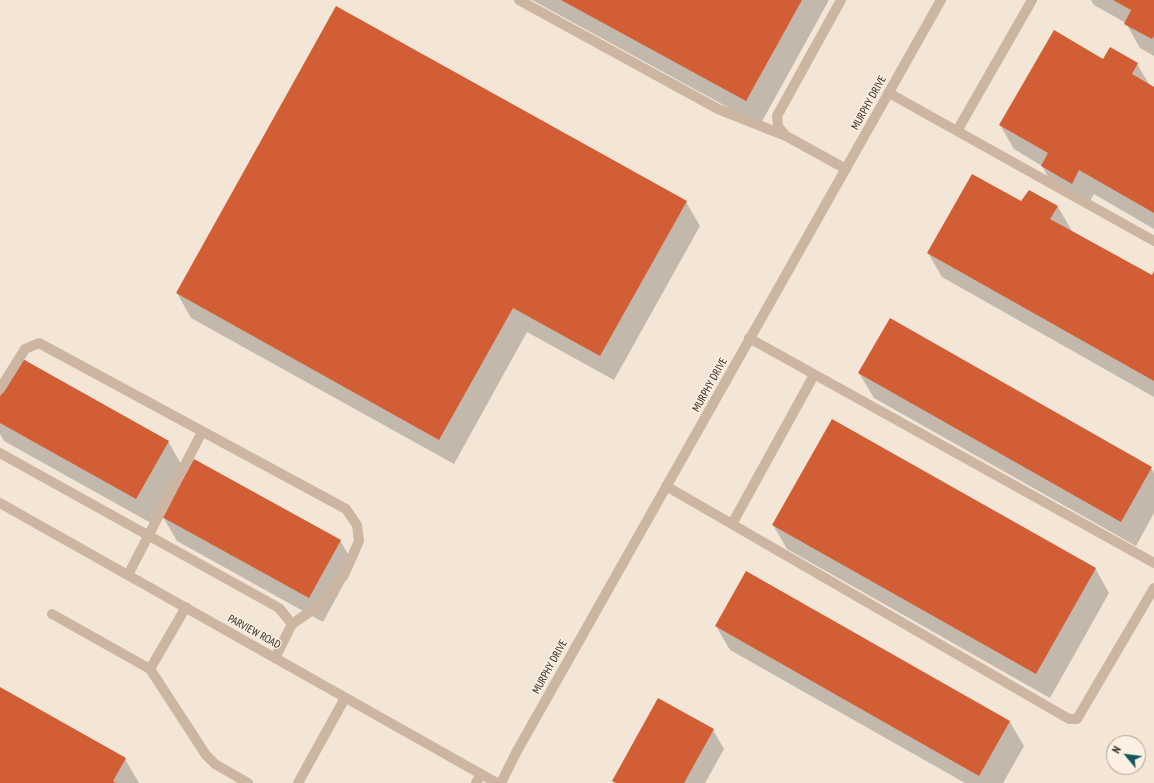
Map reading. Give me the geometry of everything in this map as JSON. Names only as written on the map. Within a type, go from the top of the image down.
[{"type":"street","points":[[519,0],[718,109],[786,136],[846,169]]},
{"type":"street","points":[[786,136],[778,126],[777,116],[841,0]]},
{"type":"street","name":"MURPHY DRIVE","points":[[501,783],[517,751],[941,0]]},
{"type":"street","points":[[957,131],[1032,0]]},
{"type":"street","points":[[889,93],[1154,241]]},
{"type":"street","points":[[750,338],[1154,563]]},
{"type":"street","points":[[0,389],[25,349],[39,343],[346,509],[357,525],[358,541],[344,575],[317,606],[292,624],[275,658]]},
{"type":"street","points":[[732,524],[814,375]]},
{"type":"street","points":[[128,575],[202,432]]},
{"type":"street","points":[[0,453],[278,608],[292,624]]},
{"type":"street","points":[[666,486],[1069,719],[1077,719],[1154,588]]},
{"type":"street","name":"PARVIEW ROAD","points":[[0,503],[497,783]]},
{"type":"street","points":[[150,669],[186,607]]},
{"type":"street","points":[[52,614],[150,669],[206,755],[215,764],[248,783]]},
{"type":"street","points":[[298,783],[346,698]]},
{"type":"street","points":[[476,783],[481,774]]},
{"type":"building","points":[[561,0],[802,0],[746,101]]},
{"type":"building","points":[[1113,0],[1154,0],[1154,36],[1152,39],[1124,24],[1131,10]]},
{"type":"building","points":[[336,6],[687,201],[600,356],[513,308],[439,440],[176,293]]},
{"type":"building","points":[[1054,30],[1103,59],[1110,47],[1138,63],[1132,74],[1154,87],[1154,213],[1079,170],[1072,184],[1041,166],[1048,153],[999,125]]},
{"type":"building","points":[[972,174],[1021,201],[1029,190],[1058,206],[1050,219],[1152,275],[1154,271],[1154,381],[927,253]]},
{"type":"building","points":[[890,318],[1152,467],[1121,522],[858,373]]},
{"type":"building","points":[[21,358],[169,441],[136,499],[0,423],[0,396]]},
{"type":"building","points":[[832,419],[1096,568],[1036,674],[772,525]]},
{"type":"building","points":[[194,459],[341,540],[309,598],[162,517]]},
{"type":"building","points":[[746,571],[1010,721],[979,776],[715,626]]},
{"type":"building","points":[[0,687],[126,758],[113,781],[116,783],[0,783]]},
{"type":"building","points":[[658,698],[714,729],[684,783],[616,783],[612,781]]}]
